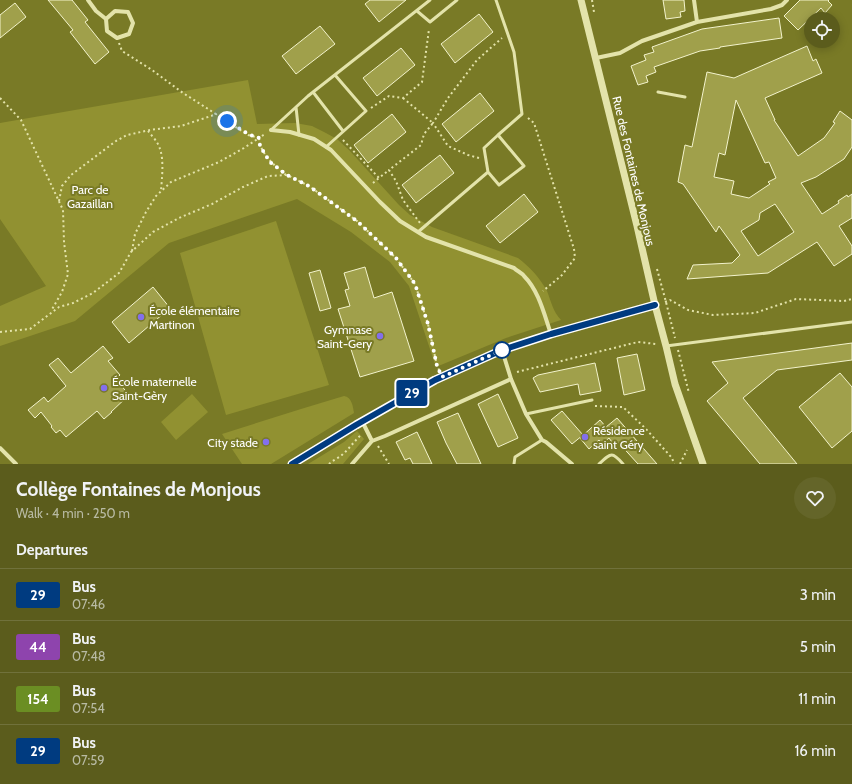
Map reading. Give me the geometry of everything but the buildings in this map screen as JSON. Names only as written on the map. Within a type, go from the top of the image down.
[{"type":"street","points":[[88,0],[96,11],[106,19],[107,31],[117,38],[129,34],[133,23],[128,12],[115,10],[106,19]]},
{"type":"street","name":"Rue des Fontaines de Monjous","points":[[581,0],[675,384],[703,464]]},
{"type":"street","points":[[694,0],[697,22]]},
{"type":"street","points":[[596,58],[620,53],[642,40],[697,22],[771,9],[782,5],[787,0]]},
{"type":"street","points":[[271,130],[290,132],[314,139],[331,150],[400,221],[426,237],[514,268],[524,275],[537,296],[551,334]]},
{"type":"street","points":[[292,464],[362,422],[442,377],[502,350],[551,334],[655,305]]},
{"type":"street","points":[[502,350],[526,414],[542,440],[572,464]]},
{"type":"street","points":[[352,464],[372,441],[511,376]]},
{"type":"street","points":[[362,422],[372,441]]},
{"type":"street","points":[[0,448],[16,464]]},
{"type":"lane","points":[[271,130],[313,92],[430,0]]},
{"type":"lane","points":[[417,11],[430,22],[457,0]]},
{"type":"lane","points":[[496,0],[514,52],[522,114],[484,148],[488,172],[498,185],[524,166],[498,136]]},
{"type":"lane","points":[[326,147],[366,111],[335,75]]},
{"type":"lane","points":[[313,92],[343,131]]},
{"type":"lane","points":[[658,92],[686,97]]},
{"type":"lane","points":[[296,107],[299,135]]},
{"type":"lane","points":[[418,232],[488,172]]},
{"type":"lane","points":[[666,346],[852,322]]},
{"type":"lane","points":[[526,414],[592,400]]},
{"type":"lane","points":[[514,464],[515,457],[542,440]]},
{"type":"lane","points":[[599,464],[607,457],[614,455],[623,464]]},
{"type":"path","points":[[403,98],[422,82],[430,22]]},
{"type":"path","points":[[338,136],[380,178],[421,145],[424,134],[433,123],[448,98],[477,60],[508,33]]},
{"type":"path","points":[[117,38],[122,51],[152,70],[183,93],[248,134],[259,138]]},
{"type":"path","points":[[366,111],[389,96],[403,98],[433,123],[448,146],[468,155],[486,159]]},
{"type":"path","points":[[0,98],[21,120],[63,210],[64,242],[68,274],[62,292],[51,312]]},
{"type":"path","points":[[59,202],[62,186],[71,175],[127,135],[147,130],[181,126],[217,114]]},
{"type":"path","points":[[522,114],[534,123],[574,249],[575,258],[562,275],[537,296]]},
{"type":"path","points":[[147,130],[154,138],[160,149],[163,168],[161,191]]},
{"type":"path","points":[[131,252],[134,234],[156,196],[171,182],[219,162],[271,130]]},
{"type":"path","points":[[259,138],[260,146],[270,162],[287,175],[309,186],[357,221],[396,258],[415,284],[428,324],[437,366],[442,377]]},
{"type":"path","points":[[389,170],[396,182],[402,200],[423,227]]},
{"type":"path","points":[[0,332],[30,329],[59,306],[80,300],[106,284],[119,273],[131,252],[153,232],[179,218],[212,204],[243,187],[268,176],[287,175]]},
{"type":"path","points":[[666,302],[670,300],[688,310],[713,315],[755,313],[796,299],[844,301],[852,299]]},
{"type":"path","points":[[511,376],[638,342],[656,344]]},
{"type":"path","points":[[584,402],[596,406],[623,407],[646,429],[672,458],[674,464]]},
{"type":"path","points":[[329,464],[342,455],[358,437],[367,431]]},
{"type":"path","points":[[372,441],[378,446],[389,464]]},
{"type":"path","points":[[680,464],[687,450]]},
{"type":"green space","name":"Parc de Gazaillan","points":[[248,80],[257,124],[295,123],[312,126],[337,139],[410,215],[432,227],[518,258],[522,261],[544,286],[554,310],[561,320],[506,338],[436,367],[409,286],[390,262],[351,232],[297,199],[169,243],[75,321],[0,346],[0,306],[46,286],[0,219],[0,123]]},
{"type":"green space","points":[[276,221],[329,385],[226,415],[180,253]]},
{"type":"green space","points":[[192,394],[208,412],[176,440],[161,422]]},
{"type":"green space","points":[[344,396],[349,398],[353,405],[354,413],[271,464],[242,464],[222,434],[301,409]]},
{"type":"green space","points":[[357,431],[364,439],[343,464],[308,464],[344,442]]},
{"type":"bus line","name":"29","points":[[292,464],[356,425],[435,380],[502,350],[551,334],[655,305]]},
{"type":"place","name":"École élémentaire Martinon","points":[[141,317]]},
{"type":"place","name":"Gymnase Saint-Gery","points":[[380,336]]},
{"type":"place","name":"École maternelle Saint-Gèry","points":[[104,388]]},
{"type":"place","name":"Résidence saint Géry","points":[[585,437]]},
{"type":"place","name":"City stade","points":[[266,442]]},
{"type":"route","points":[[227,121],[248,134],[259,138],[260,146],[270,162],[287,175],[309,186],[357,221],[396,258],[415,284],[428,324],[437,366],[442,377],[502,350]]}]
